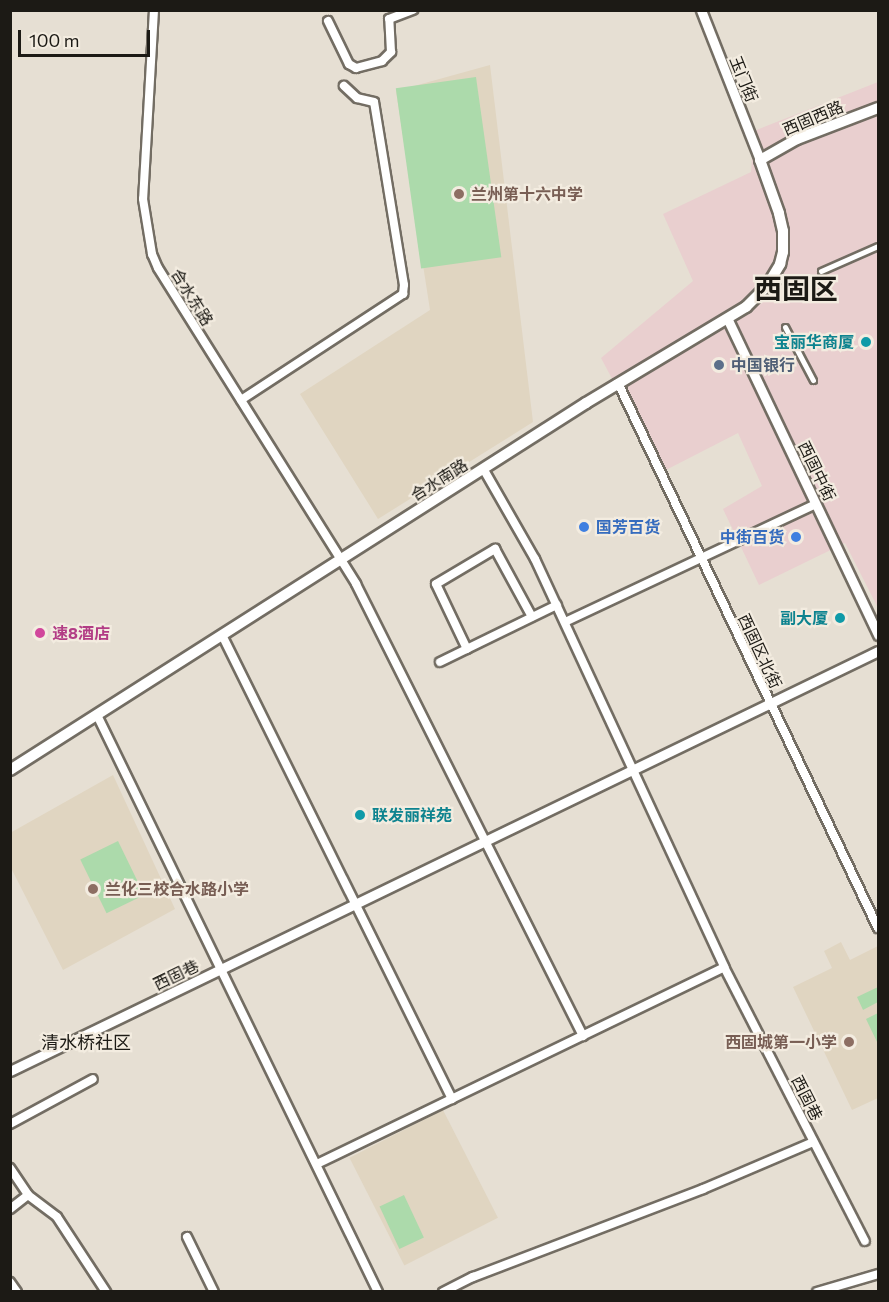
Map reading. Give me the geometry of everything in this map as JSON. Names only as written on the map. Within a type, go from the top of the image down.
[{"type":"main road","name":"西固西路","points":[[760,160],[797,139],[879,108]]},
{"type":"main road","name":"合水南路","points":[[10,770],[618,383],[728,320],[757,297],[777,278],[783,252],[783,231],[760,160]]},
{"type":"street","name":"合水东路","points":[[154,10],[143,199],[148,238],[158,268],[342,560],[486,841]]},
{"type":"street","points":[[328,21],[350,64],[356,68],[382,61],[391,52],[389,19],[413,10]]},
{"type":"street","name":"玉门街","points":[[701,10],[760,160]]},
{"type":"street","points":[[241,400],[403,294],[404,285],[374,102],[357,98],[344,86]]},
{"type":"street","points":[[821,271],[879,246]]},
{"type":"street","name":"西固中街","points":[[728,320],[879,635]]},
{"type":"street","points":[[785,327],[813,380]]},
{"type":"street","name":"西固区北街","points":[[618,383],[879,928]]},
{"type":"street","points":[[484,470],[535,559],[634,769]]},
{"type":"street","points":[[565,622],[816,504]]},
{"type":"street","points":[[467,649],[436,584],[495,549],[532,617]]},
{"type":"street","points":[[440,662],[557,605]]},
{"type":"street","points":[[222,635],[452,1099]]},
{"type":"street","name":"西固巷","points":[[10,1071],[879,651]]},
{"type":"street","points":[[97,715],[378,1292]]},
{"type":"street","name":"西固巷","points":[[634,769],[724,967],[865,1241]]},
{"type":"street","points":[[486,841],[583,1036]]},
{"type":"street","points":[[317,1164],[724,967]]},
{"type":"street","points":[[10,1124],[93,1079]]},
{"type":"street","points":[[443,1292],[473,1277],[703,1189],[813,1142]]},
{"type":"street","points":[[10,1168],[28,1195],[57,1217],[106,1292]]},
{"type":"street","points":[[10,1209],[28,1195]]},
{"type":"street","points":[[187,1237],[214,1292]]},
{"type":"street","points":[[817,1292],[879,1274]]},
{"type":"street","points":[[10,1282],[17,1292]]},
{"type":"shaded area","name":"兰州第十六中学","points":[[490,65],[533,422],[378,519],[300,394],[430,310],[396,91]]},
{"type":"shaded area","points":[[878,82],[878,608],[845,543],[759,585],[723,509],[762,486],[738,433],[662,472],[601,358],[693,281],[663,214],[751,172],[754,131]]},
{"type":"shaded area","name":"兰化三校合水路小学","points":[[113,775],[175,909],[63,970],[11,868],[10,833]]},
{"type":"shaded area","name":"西固城第一小学","points":[[841,942],[850,960],[878,946],[878,1098],[852,1110],[793,987],[832,968],[824,951]]},
{"type":"shaded area","points":[[443,1110],[498,1218],[404,1265],[349,1158]]},
{"type":"green space","points":[[476,77],[501,257],[421,269],[396,88]]},
{"type":"green space","points":[[118,841],[144,895],[107,913],[80,859]]},
{"type":"green space","points":[[878,987],[878,1002],[863,1010],[857,997]]},
{"type":"green space","points":[[878,1013],[878,1044],[866,1019]]},
{"type":"green space","points":[[404,1195],[424,1238],[399,1249],[380,1206]]},
{"type":"place","name":"兰州第十六中学","points":[[459,194]]},
{"type":"place","name":"宝丽华商厦","points":[[866,342]]},
{"type":"place","name":"中国银行","points":[[719,365]]},
{"type":"place","name":"国芳百货","points":[[584,527]]},
{"type":"place","name":"中街百货","points":[[796,537]]},
{"type":"place","name":"副大厦","points":[[840,618]]},
{"type":"place","name":"速8酒店","points":[[40,633]]},
{"type":"place","name":"联发丽祥苑","points":[[360,815]]},
{"type":"place","name":"兰化三校合水路小学","points":[[93,889]]},
{"type":"place","name":"西固城第一小学","points":[[849,1042]]},
{"type":"district","name":"西固区","points":[[796,288]]},
{"type":"district","name":"清水桥社区","points":[[86,1042]]}]
